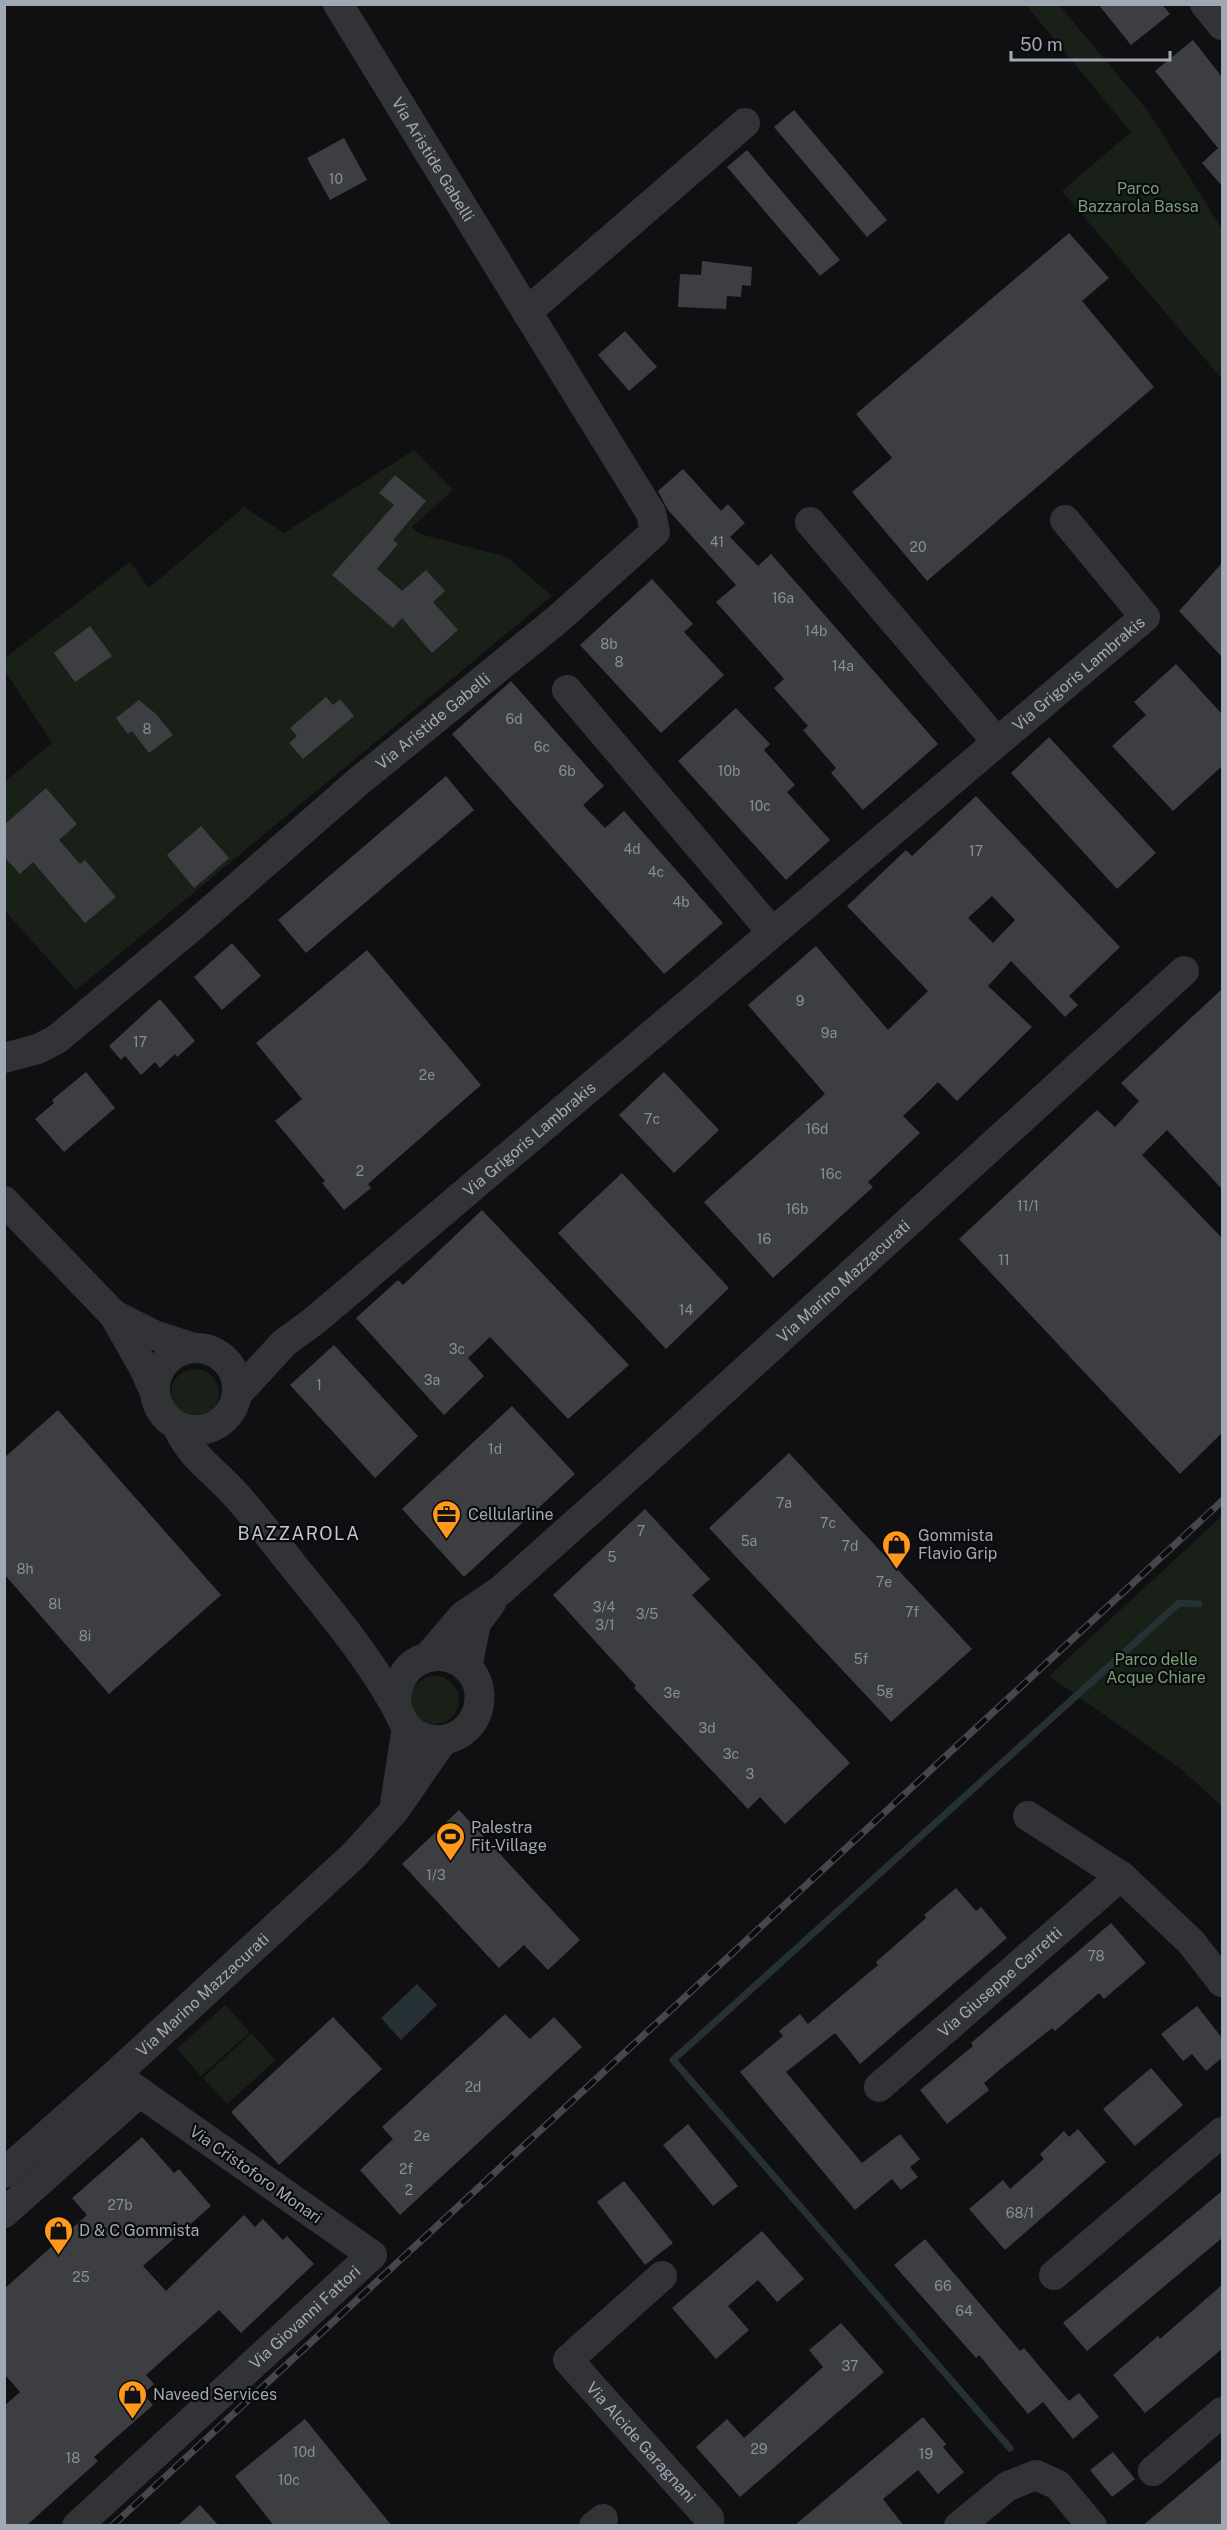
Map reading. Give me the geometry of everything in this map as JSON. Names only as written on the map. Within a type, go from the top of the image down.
[{"type":"street","name":"Via Aristide Gabelli","points":[[4,1058],[38,1049],[57,1039],[194,925],[359,781],[558,619],[655,532],[651,513],[338,4]]},
{"type":"street","points":[[1205,4],[1222,25]]},
{"type":"street","points":[[527,312],[745,123]]},
{"type":"street","name":"Via Grigoris Lambrakis","points":[[237,1393],[284,1342],[322,1314],[1145,617],[1065,520]]},
{"type":"street","name":"Via Grigoris Lambrakis","points":[[810,522],[997,742]]},
{"type":"street","points":[[567,690],[772,932]]},
{"type":"street","name":"Via Marino Mazzacurati","points":[[394,1810],[401,1716],[396,1692],[407,1668],[423,1659],[464,1616],[500,1591],[1184,971]]},
{"type":"street","points":[[4,1201],[114,1315],[144,1368],[162,1412],[177,1425],[190,1430],[217,1425],[234,1406],[237,1393],[234,1374],[224,1358],[205,1348],[181,1350],[169,1357],[161,1367],[156,1380],[155,1393]]},
{"type":"street","points":[[114,1315],[154,1335],[194,1348]]},
{"type":"street","name":"Via Grigoris Lambrakis","points":[[224,1358],[284,1342]]},
{"type":"street","points":[[177,1425],[185,1443],[200,1462],[234,1493],[349,1634],[401,1716],[417,1735],[430,1740],[443,1740]]},
{"type":"street","points":[[217,1425],[220,1455],[234,1493]]},
{"type":"street","name":"Via Marino Mazzacurati","points":[[4,2173],[115,2075],[354,1855],[394,1810],[443,1740],[463,1732],[477,1713],[480,1701],[479,1689],[467,1668],[476,1623],[500,1591]]},
{"type":"street","points":[[349,1634],[388,1654],[423,1659],[442,1656],[456,1660],[467,1668]]},
{"type":"street","points":[[1028,1816],[1121,1876],[1191,1942],[1222,1982]]},
{"type":"street","name":"Via Giuseppe Carretti","points":[[879,2087],[1121,1876]]},
{"type":"street","name":"Via Cristoforo Monari","points":[[115,2075],[372,2255]]},
{"type":"street","points":[[4,2213],[140,2092]]},
{"type":"street","points":[[1054,2275],[1222,2132]]},
{"type":"street","name":"Via Giovanni Fattori","points":[[78,2526],[372,2255]]},
{"type":"street","name":"Via Alcide Garagnani","points":[[662,2276],[568,2360],[709,2518],[709,2526]]},
{"type":"street","points":[[1153,2470],[1222,2412]]},
{"type":"street","points":[[959,2526],[1008,2486],[1036,2475],[1058,2485],[1092,2526]]},
{"type":"green space","name":"Parco Bazzarola Bassa","points":[[1026,5],[1059,5],[1148,111],[1222,229],[1222,379],[1062,191],[1131,132]]},
{"type":"green space","points":[[414,450],[453,490],[412,527],[420,534],[507,557],[552,596],[76,990],[5,911],[4,782],[52,743],[5,671],[5,658],[130,562],[149,588],[244,507],[284,533]]},
{"type":"green space","points":[[195,1369],[212,1376],[219,1393],[212,1410],[195,1417],[178,1410],[171,1393],[178,1376]]},
{"type":"green space","name":"Parco delle Acque Chiare","points":[[1222,1516],[1222,1806],[1181,1769],[1049,1676]]},
{"type":"green space","points":[[435,1676],[452,1683],[459,1700],[452,1717],[435,1724],[418,1717],[411,1700],[418,1683]]},
{"type":"green space","points":[[225,2005],[250,2032],[201,2076],[177,2049]]},
{"type":"green space","points":[[251,2033],[276,2060],[227,2104],[203,2078]]},
{"type":"shaded area","points":[[417,1984],[437,2005],[401,2040],[381,2018]]},
{"type":"building","points":[[1098,4],[1162,4],[1170,14],[1131,45]]},
{"type":"building","points":[[1193,40],[1222,77],[1222,186],[1202,163],[1218,148],[1155,71]]},
{"type":"building","points":[[794,110],[887,220],[867,237],[774,127]]},
{"type":"building","points":[[344,138],[367,180],[330,200],[307,158]]},
{"type":"building","points":[[747,150],[840,260],[820,276],[727,167]]},
{"type":"building","points":[[1069,233],[1109,278],[1082,301],[1154,387],[927,581],[852,492],[892,458],[856,414]]},
{"type":"building","points":[[702,261],[752,267],[751,286],[742,285],[741,297],[727,296],[726,309],[678,307],[680,274],[701,275]]},
{"type":"building","points":[[625,331],[657,367],[629,391],[598,355]]},
{"type":"building","points":[[683,469],[721,511],[728,504],[745,523],[730,537],[758,566],[771,554],[938,744],[863,810],[831,773],[836,768],[803,730],[808,726],[774,688],[784,679],[716,602],[736,585],[668,510],[658,491]]},
{"type":"building","points":[[395,475],[426,501],[393,540],[398,544],[377,569],[402,591],[426,570],[445,591],[433,602],[458,630],[432,653],[402,618],[393,628],[332,575],[394,505],[379,493]]},
{"type":"building","points":[[1222,563],[1222,657],[1179,611]]},
{"type":"building","points":[[652,579],[693,624],[684,632],[724,675],[661,733],[580,645]]},
{"type":"building","points":[[90,626],[112,656],[75,682],[54,653]]},
{"type":"building","points":[[1176,664],[1222,714],[1222,766],[1173,811],[1112,746],[1146,715],[1134,702]]},
{"type":"building","points":[[511,681],[604,786],[583,805],[605,828],[624,811],[723,923],[664,974],[452,734]]},
{"type":"building","points":[[326,697],[333,705],[340,699],[354,716],[303,759],[289,743],[297,736],[290,728]]},
{"type":"building","points":[[139,700],[156,714],[173,735],[149,753],[132,731],[128,734],[116,718]]},
{"type":"building","points":[[736,708],[770,744],[764,750],[795,785],[787,792],[830,840],[786,880],[678,761]]},
{"type":"building","points":[[1049,737],[1156,853],[1117,889],[1011,773]]},
{"type":"building","points":[[446,776],[474,810],[306,953],[278,920]]},
{"type":"building","points":[[46,788],[77,824],[59,840],[80,864],[85,860],[116,897],[85,923],[33,862],[20,874],[4,857],[4,825]]},
{"type":"building","points":[[976,796],[1120,947],[1069,996],[1078,1005],[1065,1017],[1011,961],[988,986],[1032,1027],[957,1101],[938,1082],[903,1116],[920,1133],[868,1182],[873,1187],[773,1278],[704,1202],[825,1094],[748,1005],[816,946],[888,1030],[928,991],[847,906],[906,850],[912,856]],"holes":[[[992,896],[1015,920],[993,943],[968,918]]]},
{"type":"building","points":[[201,826],[229,858],[194,888],[167,855]]},
{"type":"building","points":[[232,943],[261,976],[222,1010],[194,977]]},
{"type":"building","points":[[367,950],[481,1085],[368,1184],[371,1188],[344,1210],[322,1183],[325,1181],[275,1121],[302,1099],[256,1043]]},
{"type":"building","points":[[1222,989],[1222,1189],[1167,1130],[1142,1155],[1222,1238],[1222,1433],[1180,1474],[959,1239],[1097,1110],[1115,1127],[1139,1101],[1121,1083]]},
{"type":"building","points":[[160,999],[195,1041],[177,1057],[175,1054],[160,1068],[155,1062],[141,1075],[125,1056],[121,1060],[109,1046]]},
{"type":"building","points":[[86,1072],[115,1108],[64,1152],[35,1119],[54,1103],[52,1100]]},
{"type":"building","points":[[664,1072],[719,1130],[674,1173],[619,1115]]},
{"type":"building","points":[[622,1173],[729,1288],[666,1349],[558,1233]]},
{"type":"building","points":[[482,1210],[629,1365],[568,1419],[490,1337],[468,1358],[484,1376],[444,1415],[356,1318],[398,1280],[403,1285]]},
{"type":"building","points":[[334,1345],[418,1436],[375,1478],[290,1385]]},
{"type":"building","points":[[512,1406],[575,1474],[464,1577],[402,1509]]},
{"type":"building","points":[[58,1410],[221,1595],[109,1694],[4,1574],[4,1458]]},
{"type":"building","points":[[789,1453],[972,1649],[891,1722],[709,1528]]},
{"type":"building","points":[[645,1509],[710,1579],[692,1595],[850,1763],[785,1824],[760,1797],[748,1809],[634,1688],[636,1686],[553,1595]]},
{"type":"building","points":[[459,1810],[580,1940],[548,1970],[524,1945],[499,1968],[402,1864]]},
{"type":"building","points":[[956,1888],[976,1911],[981,1907],[1007,1938],[860,2064],[835,2033],[786,2072],[862,2163],[900,2134],[920,2159],[910,2167],[918,2177],[901,2190],[892,2179],[855,2210],[740,2072],[783,2036],[779,2031],[800,2014],[808,2024],[878,1965],[876,1962],[926,1918],[924,1915]]},
{"type":"building","points":[[1111,1923],[1146,1963],[1104,1999],[1099,1993],[1055,2031],[1052,2028],[1003,2067],[984,2083],[989,2090],[947,2124],[920,2090],[973,2046],[971,2043]]},
{"type":"building","points":[[1197,2006],[1222,2038],[1222,2058],[1206,2071],[1192,2054],[1183,2061],[1161,2034]]},
{"type":"building","points":[[505,2014],[530,2039],[554,2017],[582,2047],[400,2215],[360,2170],[393,2139],[382,2127]]},
{"type":"building","points":[[333,2017],[382,2069],[279,2165],[231,2112]]},
{"type":"building","points":[[1151,2068],[1183,2105],[1135,2146],[1103,2109]]},
{"type":"building","points":[[688,2124],[738,2186],[713,2206],[663,2145]]},
{"type":"building","points":[[1078,2129],[1106,2162],[1005,2250],[969,2209],[1003,2180],[1010,2189],[1044,2159],[1040,2154],[1064,2131],[1069,2137]]},
{"type":"building","points":[[142,2137],[174,2173],[179,2169],[211,2206],[143,2266],[166,2291],[244,2215],[255,2227],[263,2219],[283,2240],[287,2236],[314,2264],[241,2333],[219,2310],[146,2375],[154,2384],[143,2394],[153,2405],[94,2457],[98,2461],[26,2526],[4,2526],[4,2406],[20,2392],[4,2374],[4,2289],[87,2215],[72,2198]]},
{"type":"building","points":[[624,2181],[673,2243],[645,2265],[597,2202]]},
{"type":"building","points":[[1222,2191],[1222,2238],[1087,2351],[1063,2323]]},
{"type":"building","points":[[762,2231],[804,2279],[777,2302],[758,2280],[728,2306],[749,2330],[716,2359],[672,2308]]},
{"type":"building","points":[[925,2239],[1020,2351],[1024,2348],[1069,2401],[1079,2393],[1099,2417],[1073,2439],[1043,2402],[1028,2414],[979,2355],[976,2358],[894,2265]]},
{"type":"building","points":[[1222,2285],[1222,2349],[1145,2413],[1113,2375],[1158,2336],[1160,2339]]},
{"type":"building","points":[[841,2323],[884,2372],[740,2497],[696,2447],[727,2419],[744,2438],[823,2367],[809,2350]]},
{"type":"building","points":[[923,2417],[946,2444],[943,2447],[964,2472],[938,2494],[918,2470],[883,2499],[904,2526],[794,2526]]},
{"type":"building","points":[[305,2419],[392,2526],[274,2526],[235,2476]]},
{"type":"building","points":[[1113,2452],[1135,2479],[1112,2497],[1090,2470]]},
{"type":"building","points":[[1222,2459],[1222,2526],[1142,2526]]},
{"type":"building","points":[[200,2505],[219,2526],[177,2526]]},
{"type":"waterway","points":[[1010,2448],[673,2060],[1179,1603],[1199,1604]]},
{"type":"railway","points":[[112,2526],[1222,1501]]},
{"type":"place","name":"Cellularline","points":[[447,1540]]},
{"type":"place","name":"Gommista Flavio Grip","points":[[897,1570]]},
{"type":"place","name":"Palestra Fit-Village","points":[[450,1862]]},
{"type":"place","name":"D & C Gommista","points":[[58,2256]]},
{"type":"place","name":"Naveed Services","points":[[132,2420]]},
{"type":"district","name":"BAZZAROLA","points":[[299,1534]]}]
